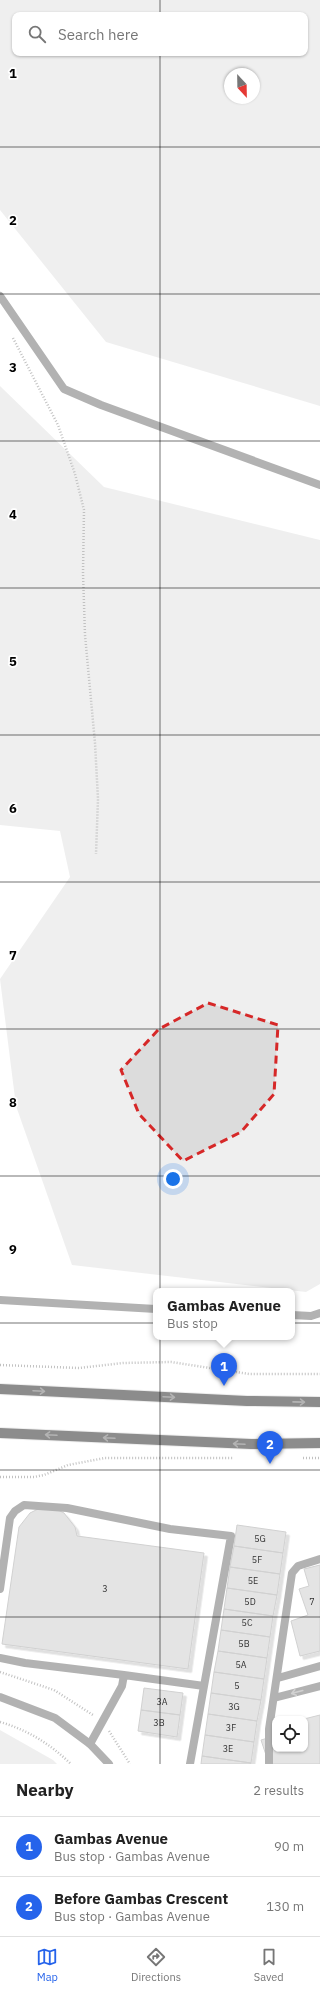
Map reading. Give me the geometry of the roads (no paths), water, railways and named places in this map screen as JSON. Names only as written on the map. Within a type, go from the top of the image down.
[{"type":"main road","points":[[0,1389],[240,1401],[320,1402]]},
{"type":"main road","points":[[0,1433],[251,1444],[320,1443]]},
{"type":"street","points":[[0,296],[64,389],[108,408],[320,485]]},
{"type":"street","points":[[0,1300],[153,1309]]},
{"type":"street","points":[[295,1316],[311,1316],[320,1313]]},
{"type":"street","points":[[0,1589],[10,1518],[15,1511],[24,1505],[67,1508],[170,1529],[231,1536],[190,1764]]},
{"type":"street","points":[[269,1764],[270,1729],[292,1573],[298,1566],[320,1559]]},
{"type":"street","points":[[0,1658],[33,1664],[204,1686]]},
{"type":"street","points":[[278,1678],[320,1666]]},
{"type":"street","points":[[90,1744],[103,1723],[122,1686],[124,1675]]},
{"type":"street","points":[[274,1698],[320,1686]]},
{"type":"street","points":[[0,1697],[55,1718],[90,1744],[108,1764]]},
{"type":"place","name":"Gambas Avenue","points":[[224,1386]]},
{"type":"place","name":"Before Gambas Crescent","points":[[270,1464]]}]
